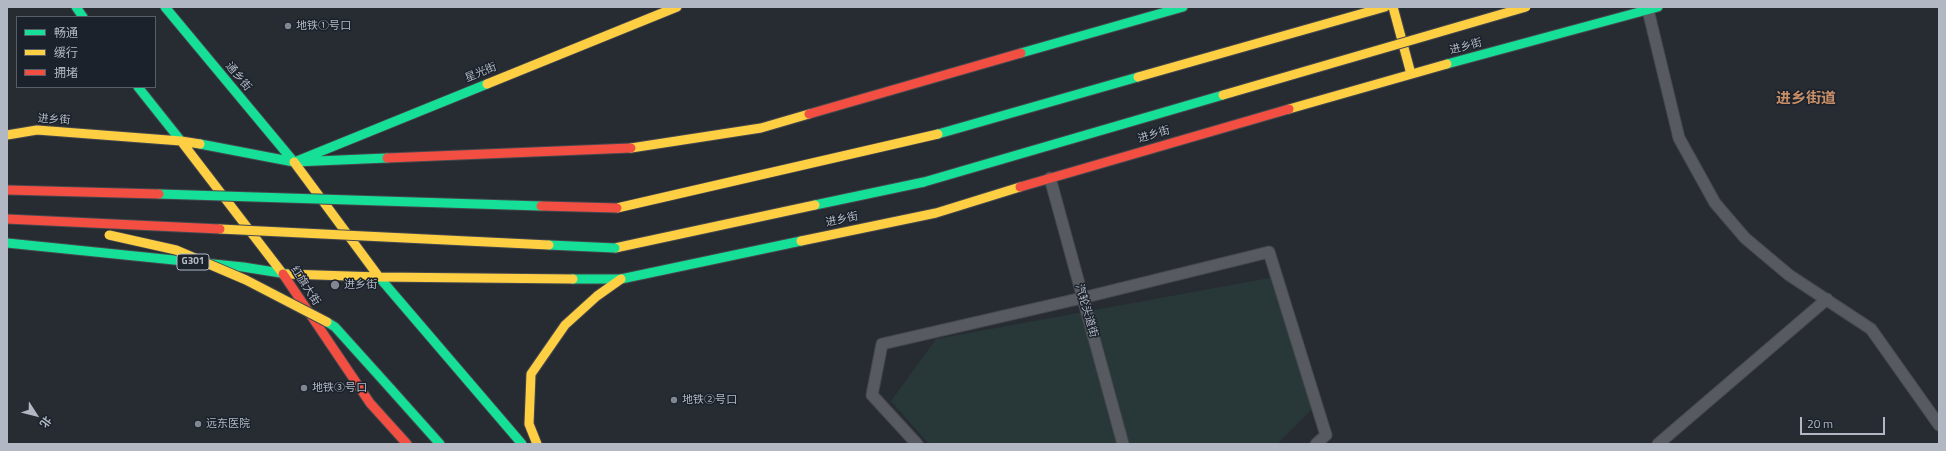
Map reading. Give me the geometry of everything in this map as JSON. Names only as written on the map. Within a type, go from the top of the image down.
[{"type":"main road","points":[[76,7],[83,16]]},
{"type":"main road","name":"通乡街","points":[[164,7],[294,162]]},
{"type":"main road","name":"星光街","points":[[294,162],[677,7]]},
{"type":"main road","name":"进乡街","points":[[7,136],[37,130],[181,141],[294,162],[623,149],[760,128],[1184,7]]},
{"type":"main road","points":[[7,190],[617,208],[914,141],[1385,7]]},
{"type":"main road","points":[[1393,7],[1411,74]]},
{"type":"main road","name":"进乡街","points":[[7,220],[615,248],[924,182],[1526,7]]},
{"type":"main road","name":"进乡街","points":[[8,243],[244,267],[283,274],[379,277],[621,279],[936,213],[1050,178],[1411,74],[1653,9]]},
{"type":"main road","points":[[139,88],[181,141]]},
{"type":"main road","points":[[7,125],[37,130]]},
{"type":"main road","name":"红旗大街","points":[[181,141],[283,274],[370,403],[407,444]]},
{"type":"main road","points":[[294,162],[379,277],[522,444]]},
{"type":"main road","points":[[49,222],[176,250],[246,280],[335,327],[440,444]]},
{"type":"main road","points":[[538,444],[529,424],[531,374],[565,325],[597,296],[621,279]]},
{"type":"lane","points":[[1653,9],[1679,138],[1715,203],[1745,238],[1789,275],[1871,329],[1939,425]]},
{"type":"lane","name":"汽轮头道街","points":[[1050,178],[1123,444]]},
{"type":"lane","points":[[916,444],[872,395],[882,344],[1082,298],[1269,252],[1326,435],[1316,444]]},
{"type":"lane","points":[[1658,444],[1827,299]]},
{"type":"shaded area","points":[[1270,278],[1314,407],[1277,444],[929,444],[891,401],[936,339]]},
{"type":"traffic: fast","points":[[76,7],[82,16]]},
{"type":"traffic: fast","points":[[165,7],[294,162]]},
{"type":"traffic: fast","points":[[1021,53],[1183,7]]},
{"type":"traffic: fast","points":[[1447,64],[1658,7]]},
{"type":"traffic: fast","points":[[938,134],[1138,77]]},
{"type":"traffic: fast","points":[[297,161],[487,84]]},
{"type":"traffic: fast","points":[[139,88],[181,141]]},
{"type":"traffic: fast","points":[[924,182],[1223,95]]},
{"type":"traffic: fast","points":[[200,144],[294,162],[387,158]]},
{"type":"traffic: fast","points":[[815,205],[924,182]]},
{"type":"traffic: fast","points":[[159,194],[541,206]]},
{"type":"traffic: fast","points":[[573,279],[621,279],[801,241]]},
{"type":"traffic: fast","points":[[7,243],[243,267],[287,274]]},
{"type":"traffic: fast","points":[[549,245],[615,248]]},
{"type":"traffic: fast","points":[[379,277],[522,444]]},
{"type":"traffic: fast","points":[[327,322],[335,327],[390,388]]},
{"type":"traffic: fast","points":[[390,388],[440,444]]},
{"type":"traffic: slow","points":[[487,84],[677,7]]},
{"type":"traffic: slow","points":[[1138,77],[1385,7]]},
{"type":"traffic: slow","points":[[1393,7],[1411,74]]},
{"type":"traffic: slow","points":[[1223,95],[1526,7]]},
{"type":"traffic: slow","points":[[1289,109],[1447,64]]},
{"type":"traffic: slow","points":[[631,148],[761,128],[809,114]]},
{"type":"traffic: slow","points":[[7,135],[37,130],[181,141],[200,144]]},
{"type":"traffic: slow","points":[[617,208],[938,134]]},
{"type":"traffic: slow","points":[[181,141],[283,274]]},
{"type":"traffic: slow","points":[[294,162],[379,277]]},
{"type":"traffic: slow","points":[[801,241],[936,213],[1020,187]]},
{"type":"traffic: slow","points":[[615,248],[815,205]]},
{"type":"traffic: slow","points":[[220,229],[549,245]]},
{"type":"traffic: slow","points":[[109,235],[176,250],[246,280],[327,322]]},
{"type":"traffic: slow","points":[[287,274],[379,277],[573,279]]},
{"type":"traffic: slow","points":[[537,444],[529,424],[531,374],[565,325],[597,296],[621,279]]},
{"type":"traffic: jam","points":[[809,114],[1021,53]]},
{"type":"traffic: jam","points":[[1020,187],[1289,109]]},
{"type":"traffic: jam","points":[[387,158],[631,148]]},
{"type":"traffic: jam","points":[[7,190],[159,194]]},
{"type":"traffic: jam","points":[[541,206],[617,208]]},
{"type":"traffic: jam","points":[[7,219],[220,229]]},
{"type":"traffic: jam","points":[[283,274],[370,403],[407,444]]},
{"type":"place","name":"地铁①号口","points":[[288,26]]},
{"type":"place","name":"进乡街","points":[[335,285]]},
{"type":"place","name":"地铁③号口","points":[[304,388]]},
{"type":"place","name":"地铁②号口","points":[[674,400]]},
{"type":"place","name":"远东医院","points":[[198,424]]},
{"type":"district","name":"进乡街道","points":[[1806,99]]}]
